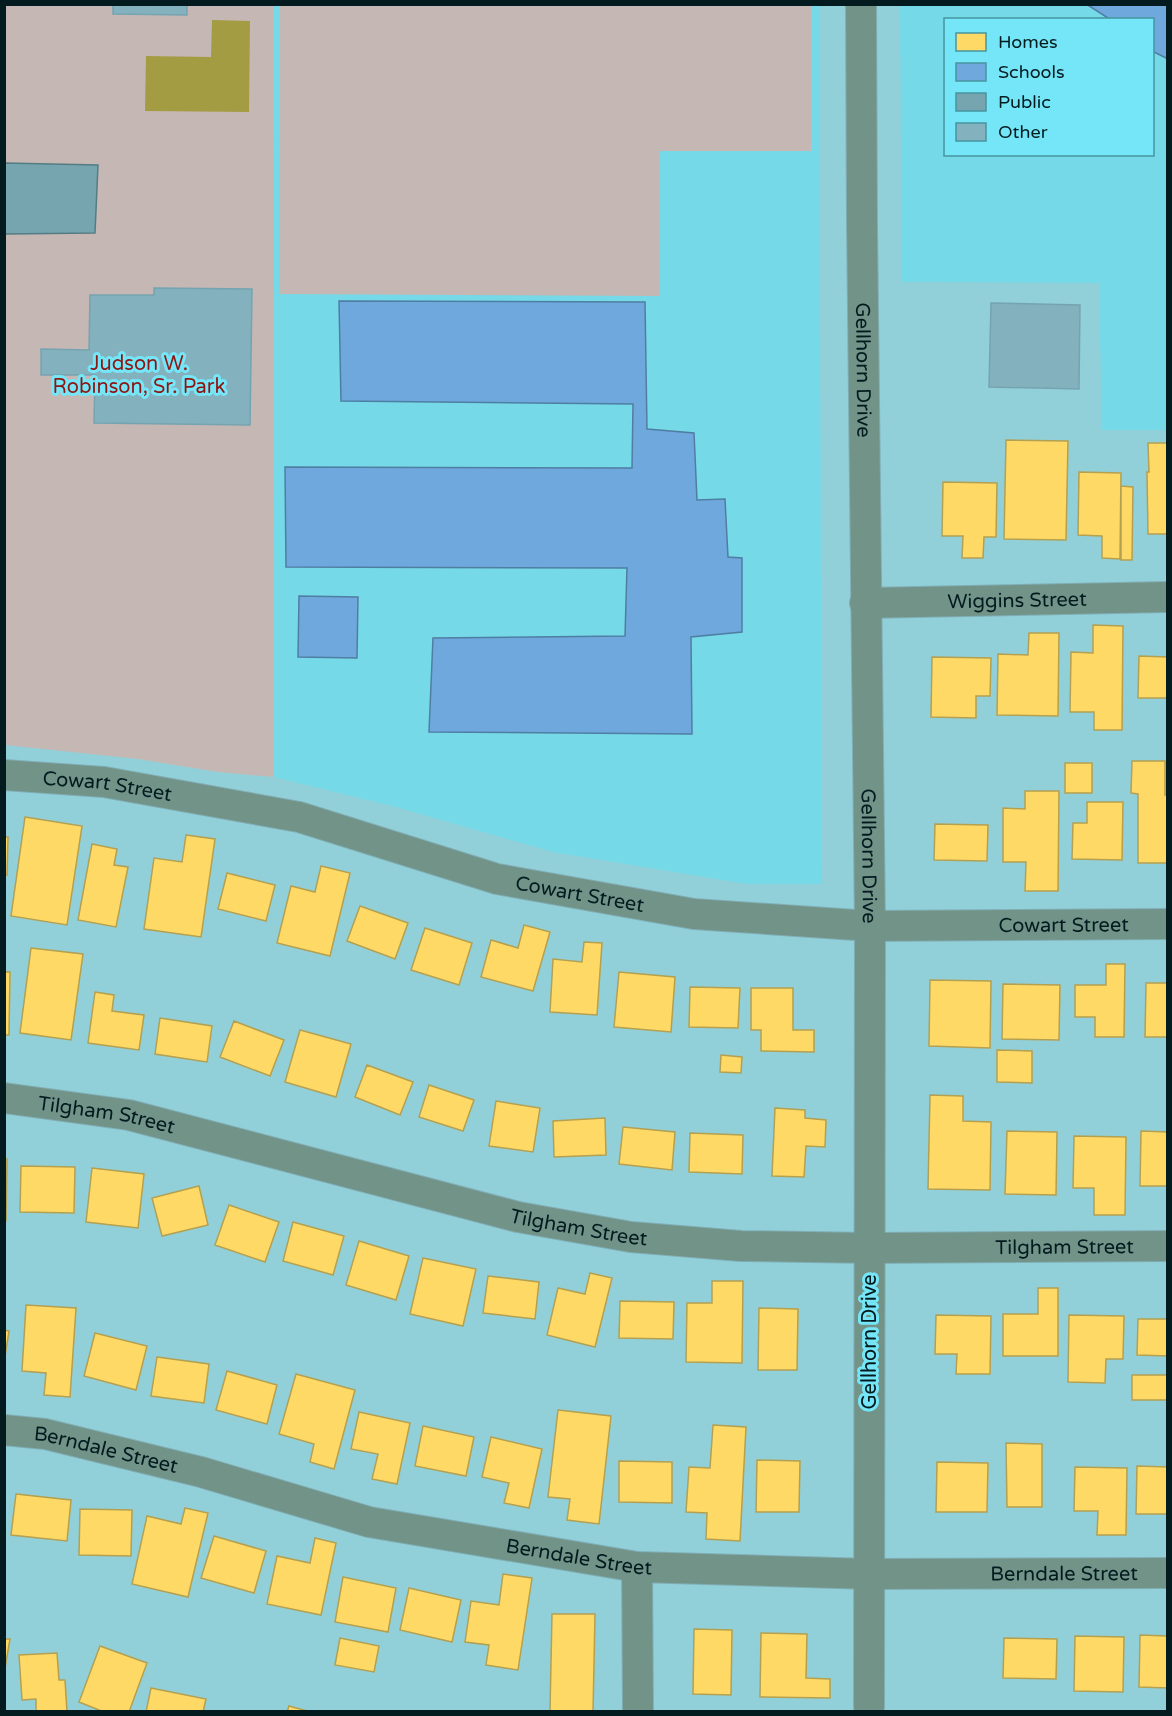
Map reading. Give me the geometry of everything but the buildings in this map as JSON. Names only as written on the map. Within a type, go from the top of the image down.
[{"type":"street","name":"Gellhorn Drive","points":[[861,4],[865,603],[870,926],[869,1707]]},
{"type":"street","name":"Wiggins Street","points":[[865,603],[1167,597]]},
{"type":"street","name":"Cowart Street","points":[[4,775],[104,782],[299,817],[497,879],[694,914],[870,926],[1167,924]]},
{"type":"street","name":"Tilgham Street","points":[[4,1098],[129,1115],[518,1217],[631,1237],[741,1246],[869,1248],[1167,1246]]},
{"type":"street","name":"Berndale Street","points":[[4,1430],[45,1434],[190,1470],[369,1522],[637,1567],[869,1574],[1167,1573]]},
{"type":"street","points":[[637,1567],[638,1712]]},
{"type":"shaded area","points":[[274,5],[819,5],[822,884],[747,884],[553,852],[396,807],[274,777]]},
{"type":"shaded area","points":[[900,5],[1167,5],[1167,430],[1102,430],[1099,283],[902,282]]},
{"type":"shaded area","points":[[212,20],[250,21],[249,112],[145,111],[146,56],[211,57]]},
{"type":"green space","name":"Judson W. Robinson, Sr. Park","points":[[5,5],[274,5],[274,777],[218,772],[138,759],[5,745]]},
{"type":"green space","points":[[280,5],[811,5],[811,151],[660,151],[660,296],[279,294]]}]
